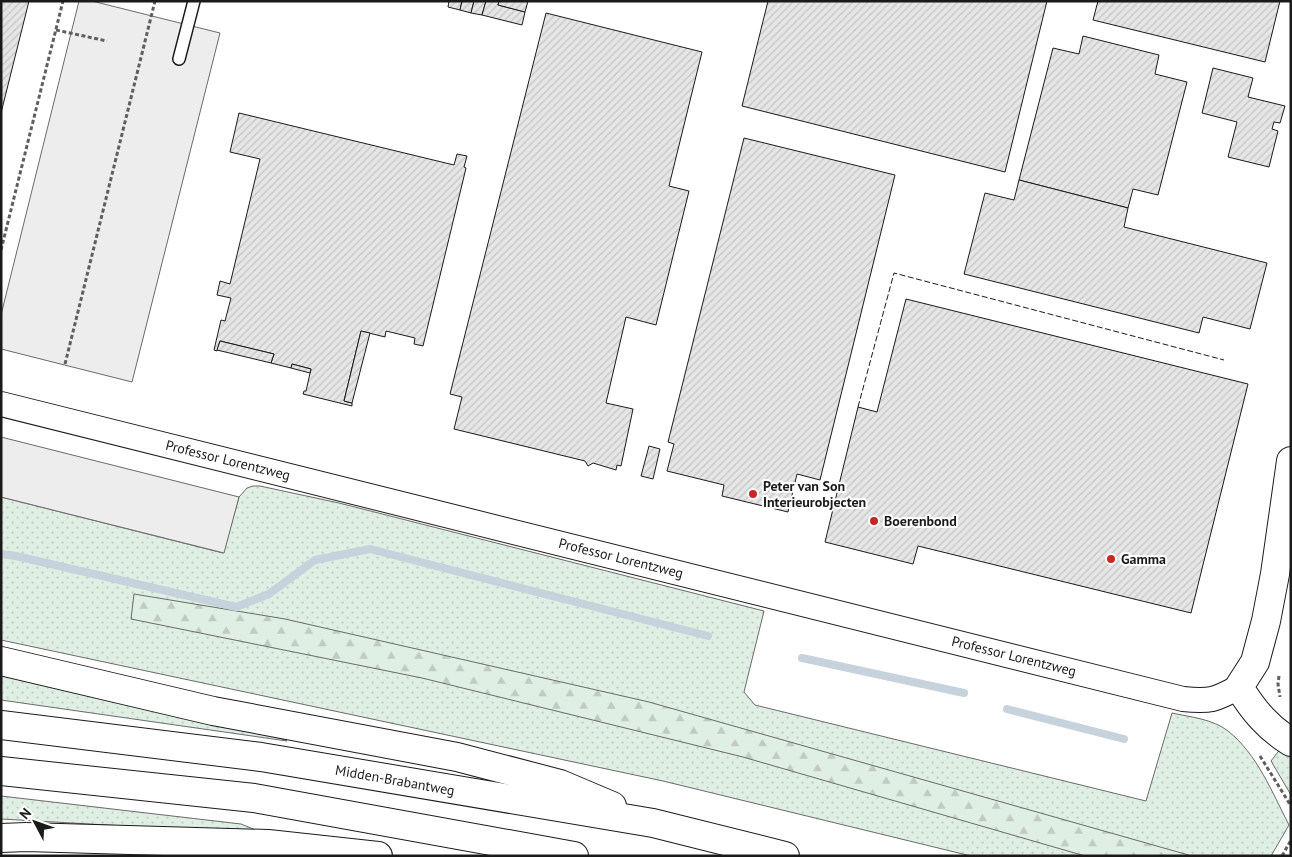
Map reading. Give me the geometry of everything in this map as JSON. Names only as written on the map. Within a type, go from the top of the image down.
[{"type":"main road","points":[[1291,461],[1275,574],[1266,621],[1255,662],[1240,687],[1250,706],[1268,725],[1291,742]]},
{"type":"main road","points":[[1,661],[213,711],[457,757],[560,784],[653,823]]},
{"type":"main road","name":"Midden-Brabantweg","points":[[1,725],[261,757],[653,823],[785,856]]},
{"type":"main road","points":[[1,771],[254,798],[574,856]]},
{"type":"main road","points":[[1,838],[26,837],[268,844],[378,856]]},
{"type":"street","name":"Professor Lorentzweg","points":[[1,404],[1182,699],[1202,701],[1218,699],[1240,687]]},
{"type":"lane","points":[[179,59],[194,1]]},
{"type":"path","points":[[1,250],[63,1]]},
{"type":"path","points":[[65,364],[155,1]]},
{"type":"path","points":[[56,30],[107,41]]},
{"type":"path","points":[[1258,753],[1291,806]]},
{"type":"path","points":[[1282,856],[1291,840]]},
{"type":"green space","points":[[253,486],[339,503],[764,611],[744,692],[755,705],[1146,801],[1172,713],[1208,721],[1228,731],[1256,762],[1289,825],[1271,856],[971,856],[663,781],[1,640],[1,497],[223,553],[239,497],[247,488]]},
{"type":"green space","points":[[134,594],[285,619],[649,702],[1192,856],[1085,856],[743,757],[422,678],[131,619]]},
{"type":"green space","points":[[1,672],[243,724],[287,741],[1,700]]},
{"type":"green space","points":[[1281,748],[1291,758],[1291,795],[1271,761]]},
{"type":"green space","points":[[1,796],[241,824],[266,834],[1,819]]},
{"type":"shaded area","points":[[79,1],[92,1],[220,33],[132,382],[1,349],[1,315]]},
{"type":"shaded area","points":[[1,437],[239,497],[224,553],[1,497]]},
{"type":"building","points":[[1,1],[29,1],[1,113]]},
{"type":"building","points":[[449,1],[462,1],[460,10],[448,7]]},
{"type":"building","points":[[462,1],[474,1],[471,13],[460,10]]},
{"type":"building","points":[[474,1],[486,1],[482,15],[471,13]]},
{"type":"building","points":[[486,1],[499,1],[498,5],[525,12],[522,25],[482,15]]},
{"type":"building","points":[[499,1],[528,1],[525,12],[498,5]]},
{"type":"building","points":[[768,1],[1047,1],[1005,172],[742,106]]},
{"type":"building","points":[[1098,1],[1280,1],[1265,62],[1093,20]]},
{"type":"building","points":[[546,13],[702,52],[669,186],[689,191],[656,325],[626,317],[606,403],[633,409],[621,466],[617,465],[616,470],[593,463],[588,466],[585,461],[454,429],[462,397],[450,394]]},
{"type":"building","points":[[1083,36],[1159,55],[1155,74],[1187,82],[1158,195],[1133,189],[1128,208],[1019,180],[1053,48],[1079,54]]},
{"type":"building","points":[[1213,68],[1253,78],[1248,97],[1285,106],[1280,123],[1274,122],[1272,129],[1278,131],[1269,167],[1228,157],[1237,122],[1202,113]]},
{"type":"building","points":[[239,113],[454,165],[457,154],[467,156],[464,167],[466,168],[423,346],[414,344],[415,338],[386,331],[385,337],[361,331],[344,401],[352,403],[352,406],[303,394],[306,391],[311,369],[292,364],[291,368],[271,363],[274,354],[220,341],[217,351],[214,350],[221,320],[225,321],[231,298],[217,295],[220,281],[230,284],[260,159],[230,152]]},
{"type":"building","points":[[744,138],[895,175],[820,480],[797,474],[788,512],[722,496],[724,485],[667,471],[674,444],[668,442]]},
{"type":"building","points":[[1019,180],[1128,208],[1124,227],[1267,263],[1250,329],[1203,317],[1199,333],[964,274],[985,193],[1014,200]]},
{"type":"building","points":[[906,299],[1248,384],[1191,613],[918,546],[913,564],[825,542],[858,407],[877,412]]},
{"type":"building","points":[[361,331],[370,333],[352,403],[344,401]]},
{"type":"building","points":[[220,341],[274,354],[271,363],[217,350]]},
{"type":"building","points":[[292,364],[311,369],[310,373],[291,368]]},
{"type":"building","points":[[649,446],[660,449],[653,479],[641,476]]},
{"type":"waterway","points":[[1,554],[236,607],[269,594],[315,560],[370,549],[708,636]]},
{"type":"waterway","points":[[802,658],[964,693]]},
{"type":"waterway","points":[[1007,709],[1124,739]]},
{"type":"fence","points":[[858,407],[894,273],[1224,360]]},
{"type":"place","name":"Peter van Son Interieurobjecten","points":[[753,494]]},
{"type":"place","name":"Boerenbond","points":[[874,521]]},
{"type":"place","name":"Gamma","points":[[1111,559]]}]
